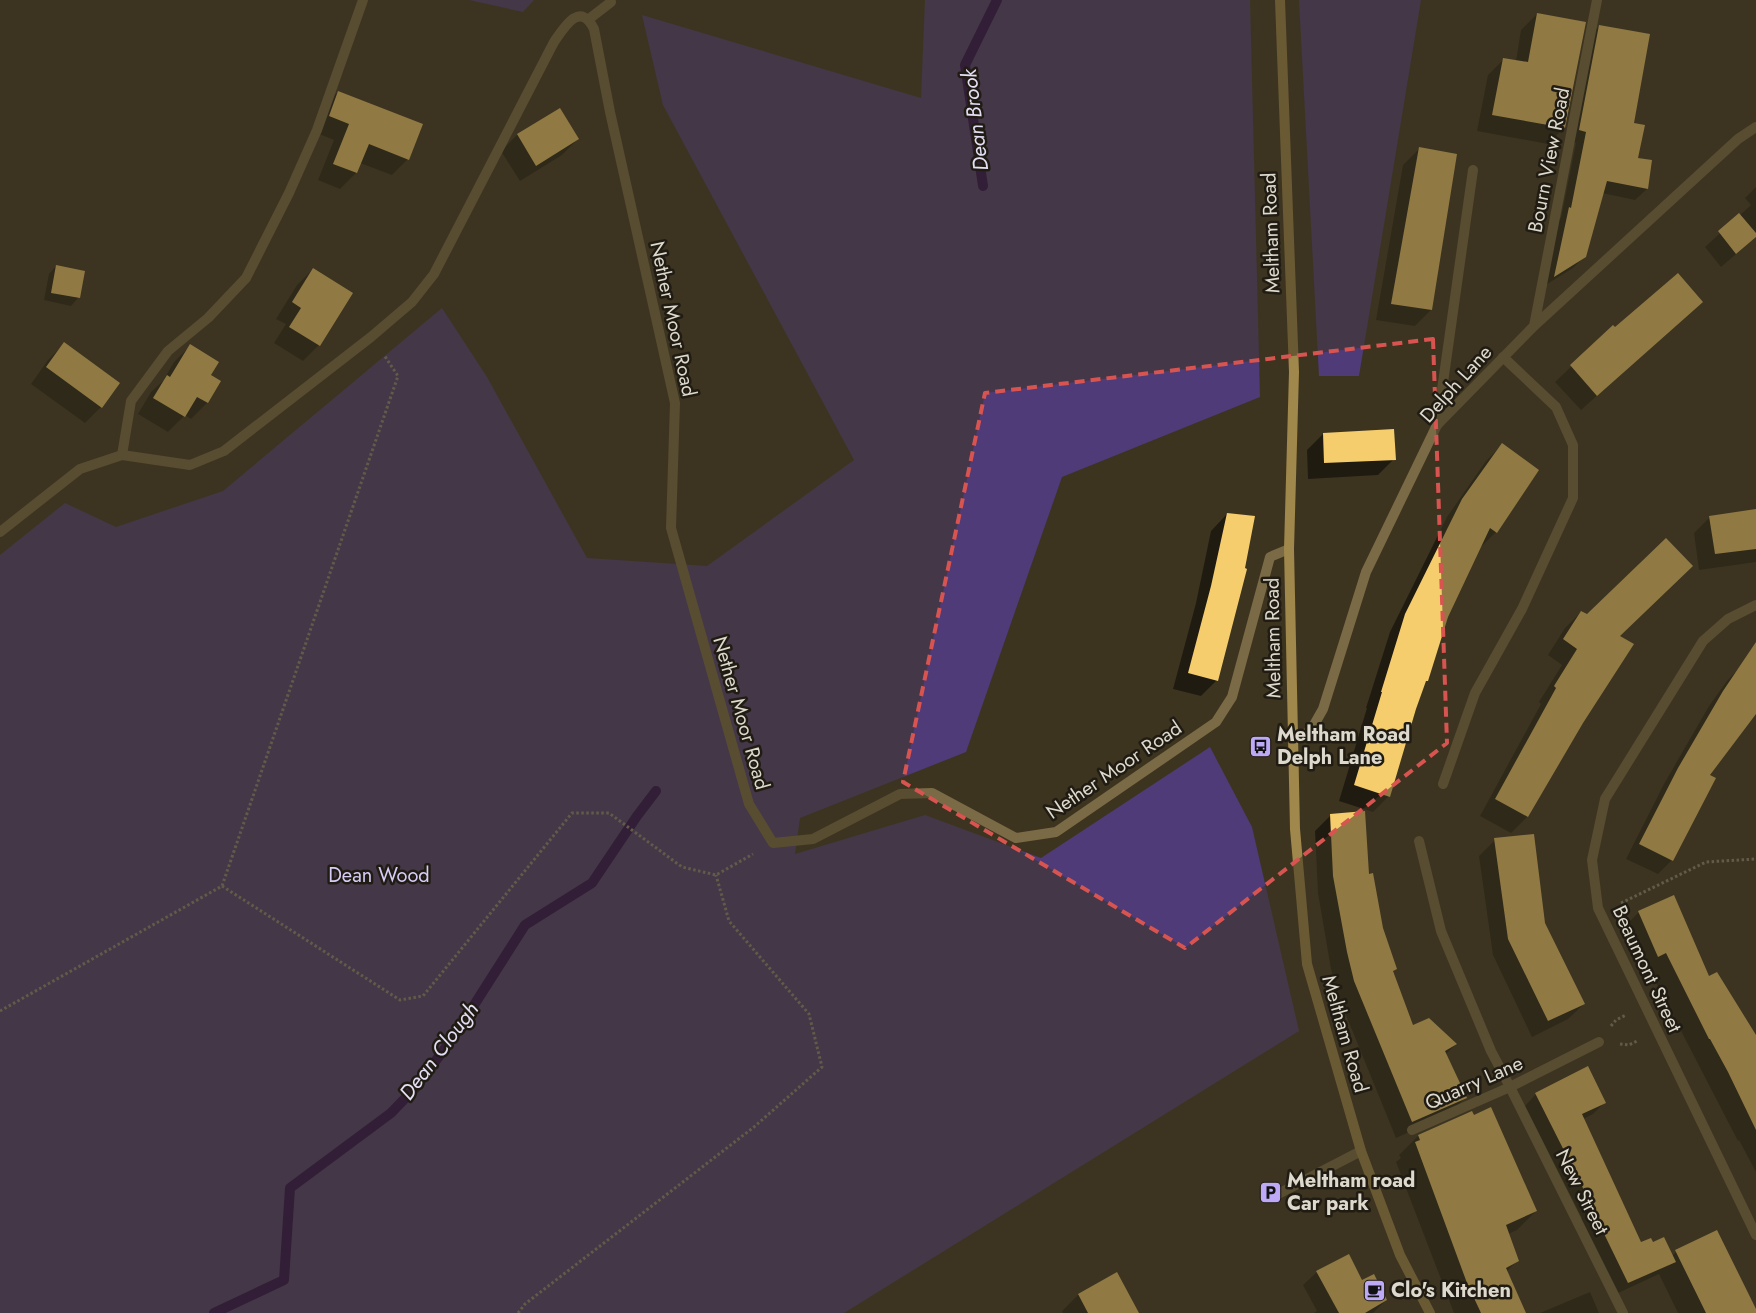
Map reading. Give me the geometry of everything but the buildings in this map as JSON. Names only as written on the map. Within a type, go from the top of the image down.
[{"type":"main road","name":"Meltham Road","points":[[1280,0],[1294,372],[1289,549],[1295,830],[1307,964],[1361,1151],[1400,1255],[1430,1313]]},
{"type":"street","points":[[122,455],[131,401],[168,351],[208,318],[246,278],[290,193],[317,130],[363,0]]},
{"type":"street","name":"Bourn View Road","points":[[1534,326],[1597,0]]},
{"type":"street","points":[[0,532],[80,469],[122,455],[190,465],[224,451],[372,337],[412,302],[434,274],[554,42],[575,17],[582,16],[589,19],[612,1]]},
{"type":"street","name":"Nether Moor Road","points":[[589,19],[594,29],[610,112],[675,403],[671,528],[748,804],[773,843],[813,839],[900,794],[932,793],[1016,838],[1056,832],[1216,722],[1232,697],[1270,557],[1289,549]]},
{"type":"street","name":"Delph Lane","points":[[1293,738],[1310,732],[1323,709],[1366,572],[1437,425],[1534,326],[1738,139],[1756,127]]},
{"type":"street","points":[[1437,425],[1472,170]]},
{"type":"street","points":[[1443,784],[1475,693],[1522,609],[1573,498],[1573,445],[1556,407],[1503,358]]},
{"type":"street","name":"Beaumont Street","points":[[1756,605],[1728,619],[1703,641],[1605,799],[1592,860],[1600,914],[1756,1235]]},
{"type":"street","name":"New Street","points":[[1419,841],[1441,931],[1492,1051],[1623,1313]]},
{"type":"street","name":"Quarry Lane","points":[[1412,1130],[1510,1088],[1599,1042]]},
{"type":"street","points":[[1280,1193],[1361,1151]]},
{"type":"path","points":[[0,1011],[222,886],[398,376],[372,337]]},
{"type":"path","points":[[222,886],[400,1000],[423,996],[572,813],[609,813],[682,867],[716,875],[773,843]]},
{"type":"path","points":[[1600,914],[1706,862],[1756,859]]},
{"type":"path","points":[[518,1313],[525,1304],[754,1127],[822,1067],[809,1014],[729,921],[716,875]]},
{"type":"path","points":[[1599,1042],[1616,1020],[1646,1006]]},
{"type":"path","points":[[1599,1042],[1629,1045],[1657,1031]]},
{"type":"highlighted area","points":[[1433,339],[1447,743],[1185,948],[903,782],[985,393]]},
{"type":"green space","points":[[469,0],[534,0],[523,12]]},
{"type":"green space","name":"Dean Wood","points":[[925,0],[1250,0],[1260,397],[1062,477],[966,752],[800,818],[795,854],[925,815],[1041,858],[1210,747],[1252,827],[1299,1031],[844,1313],[0,1313],[0,555],[65,503],[116,527],[223,491],[442,308],[487,377],[587,558],[707,566],[854,460],[663,105],[642,15],[921,98]]},
{"type":"green space","points":[[1299,0],[1421,0],[1359,376],[1319,376]]},
{"type":"waterway","name":"Dean Brook","points":[[983,186],[965,65],[997,0]]},
{"type":"waterway","name":"Dean Clough","points":[[214,1313],[284,1280],[290,1188],[391,1113],[416,1087],[455,1035],[525,925],[592,883],[656,791]]},
{"type":"place","name":"Meltham Road Delph Lane","points":[[1261,746]]},
{"type":"place","name":"Meltham road Car park","points":[[1271,1192]]},
{"type":"place","name":"Clo's Kitchen","points":[[1375,1290]]}]
